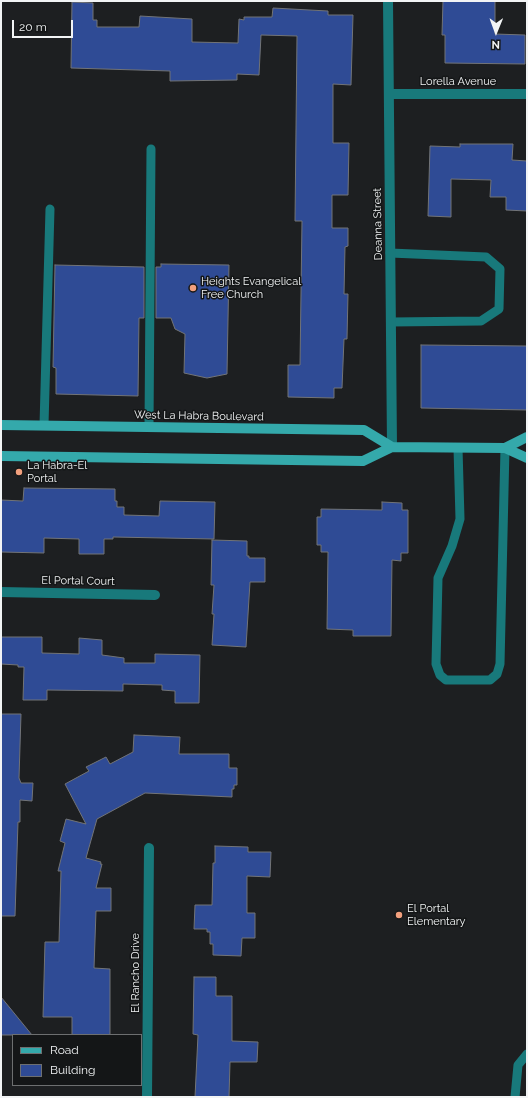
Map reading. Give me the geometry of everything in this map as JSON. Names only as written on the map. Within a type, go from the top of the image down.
[{"type":"main road","name":"West La Habra Boulevard","points":[[1,425],[364,430],[392,447]]},
{"type":"main road","points":[[505,448],[527,437]]},
{"type":"main road","points":[[1,456],[363,461],[392,447],[505,448],[527,458]]},
{"type":"street","name":"Deanna Street","points":[[388,1],[392,447]]},
{"type":"street","name":"Lorella Avenue","points":[[389,94],[527,94]]},
{"type":"street","name":"El Portal Court","points":[[1,592],[155,595]]},
{"type":"street","name":"El Rancho Drive","points":[[147,1097],[149,848]]},
{"type":"lane","points":[[149,427],[151,149]]},
{"type":"lane","points":[[44,425],[50,209]]},
{"type":"lane","points":[[390,253],[486,257],[500,269],[498,309],[481,321],[391,322]]},
{"type":"lane","points":[[458,448],[460,519],[452,546],[438,578],[436,664],[440,675],[446,680],[490,680],[497,674],[500,664],[505,448]]},
{"type":"lane","points":[[515,1097],[518,1065],[527,1054]]},
{"type":"building","points":[[443,1],[495,1],[495,34],[525,35],[525,64],[445,63],[445,35],[442,35]]},
{"type":"building","points":[[72,2],[93,3],[93,20],[97,20],[97,27],[139,27],[140,16],[192,19],[192,42],[238,43],[239,19],[244,20],[244,17],[272,17],[273,8],[328,11],[328,15],[353,15],[351,85],[333,84],[333,143],[349,143],[348,195],[332,195],[332,228],[348,228],[348,246],[345,247],[344,294],[348,294],[347,339],[344,339],[342,388],[334,388],[334,398],[288,397],[288,365],[300,365],[302,221],[295,221],[297,36],[261,35],[259,75],[237,74],[237,80],[170,81],[170,71],[71,68]]},
{"type":"building","points":[[460,144],[513,144],[512,160],[527,161],[527,211],[506,210],[506,197],[490,197],[491,180],[451,179],[451,217],[428,216],[430,146],[460,147]]},
{"type":"building","points":[[161,264],[229,265],[227,374],[207,378],[184,373],[185,334],[175,329],[171,318],[156,318],[156,267],[161,267]]},
{"type":"building","points":[[55,265],[144,267],[144,318],[139,318],[138,396],[56,394],[56,368],[53,367]]},
{"type":"building","points":[[421,345],[527,346],[527,410],[421,408]]},
{"type":"building","points":[[24,488],[115,489],[115,501],[117,501],[117,507],[124,507],[124,515],[159,516],[160,501],[215,502],[214,539],[113,537],[113,539],[104,539],[104,554],[79,554],[79,539],[44,538],[44,553],[1,552],[1,500],[23,501]]},
{"type":"building","points":[[382,502],[402,503],[402,510],[408,510],[408,553],[401,553],[401,561],[392,560],[391,636],[353,636],[353,630],[327,629],[328,552],[321,552],[321,545],[317,545],[317,517],[321,517],[321,509],[382,510]]},
{"type":"building","points":[[212,540],[247,541],[247,556],[249,556],[249,558],[265,558],[265,582],[250,582],[246,647],[212,645],[214,585],[211,585]]},
{"type":"building","points":[[1,637],[42,637],[42,653],[79,654],[79,638],[102,640],[102,655],[124,658],[124,663],[155,663],[155,654],[200,655],[199,703],[175,703],[175,691],[162,690],[162,685],[123,684],[123,691],[47,690],[47,700],[23,700],[24,667],[18,667],[18,665],[1,664]]},
{"type":"building","points":[[1,714],[21,714],[19,778],[21,783],[33,783],[32,801],[20,800],[15,916],[1,916]]},
{"type":"building","points":[[134,735],[180,737],[179,754],[229,754],[229,768],[237,768],[237,785],[234,785],[234,789],[232,789],[232,797],[145,793],[97,819],[86,858],[101,862],[100,864],[102,864],[96,888],[111,888],[111,911],[96,911],[94,968],[110,969],[110,1034],[72,1034],[72,1017],[43,1017],[45,942],[59,942],[61,871],[58,871],[65,843],[60,841],[66,819],[86,824],[65,784],[89,771],[86,767],[106,757],[110,764],[133,752]]},
{"type":"building","points":[[215,846],[248,847],[248,852],[271,852],[270,877],[247,876],[247,913],[255,913],[255,938],[242,938],[241,956],[213,955],[213,944],[210,944],[210,932],[207,932],[207,929],[194,929],[195,905],[212,905]]},
{"type":"building","points":[[194,977],[216,977],[216,996],[232,996],[232,1041],[258,1042],[257,1062],[230,1062],[229,1097],[195,1097],[198,1035],[193,1034]]},
{"type":"building","points":[[1,997],[31,1034],[1,1035]]},
{"type":"place","name":"Heights Evangelical Free Church","points":[[193,288]]},
{"type":"place","name":"La Habra-El Portal","points":[[19,472]]},
{"type":"place","name":"El Portal Elementary","points":[[399,915]]}]
